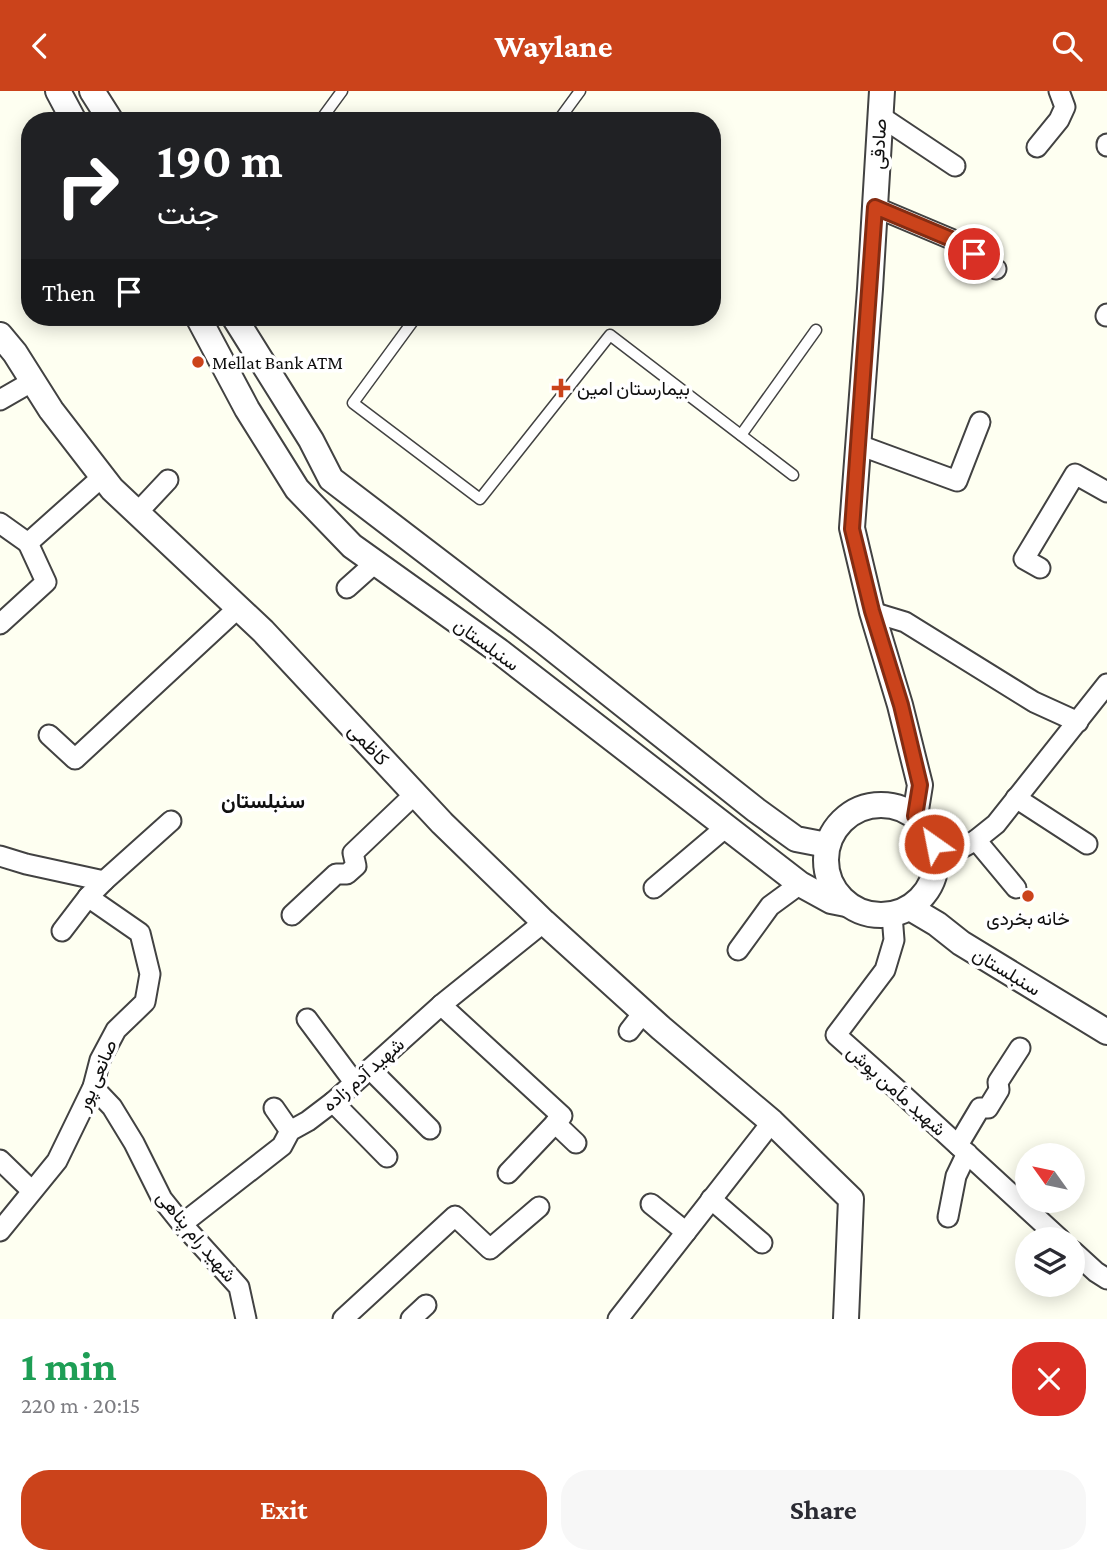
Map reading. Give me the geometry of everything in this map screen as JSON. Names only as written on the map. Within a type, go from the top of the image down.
[{"type":"street","points":[[58,91],[69,112]]},
{"type":"street","points":[[92,91],[105,112]]},
{"type":"street","name":"صادقی","points":[[882,91],[852,529],[872,611],[901,705],[920,785],[915,816]]},
{"type":"street","points":[[1037,147],[1059,120],[1065,107],[1059,91]]},
{"type":"street","points":[[880,116],[955,166]]},
{"type":"street","points":[[875,207],[949,248],[996,269]]},
{"type":"street","name":"سنبلستان","points":[[203,326],[247,409],[297,489],[352,546],[499,651],[800,884],[831,901],[846,904]]},
{"type":"street","name":"سنبلستان","points":[[240,326],[311,440],[331,479],[796,839],[827,845]]},
{"type":"street","name":"کاظمی","points":[[0,335],[15,353],[51,410],[112,489],[263,631],[442,823],[544,922],[636,1022],[772,1122],[852,1199],[846,1319]]},
{"type":"street","points":[[0,400],[33,380]]},
{"type":"street","points":[[859,445],[957,481],[980,422]]},
{"type":"street","points":[[1040,568],[1024,559],[1075,474],[1107,492]]},
{"type":"street","points":[[28,543],[102,477]]},
{"type":"street","points":[[137,513],[168,480]]},
{"type":"street","points":[[0,523],[28,543],[46,582],[0,624]]},
{"type":"street","points":[[347,588],[375,563]]},
{"type":"street","points":[[49,735],[75,759],[238,608]]},
{"type":"street","points":[[872,611],[905,622],[1034,702],[1078,722]]},
{"type":"street","points":[[937,862],[976,840],[996,824],[1107,684]]},
{"type":"street","points":[[292,915],[336,874],[346,874],[356,866],[353,853],[415,794]]},
{"type":"street","points":[[1016,798],[1087,844]]},
{"type":"street","points":[[874,804],[896,806],[915,816],[931,837],[937,862],[933,880],[924,896],[901,911],[875,916],[846,904],[827,877],[825,861],[827,845],[837,825],[853,811],[874,804]]},
{"type":"street","points":[[62,931],[88,897],[171,821]]},
{"type":"street","points":[[654,888],[726,827]]},
{"type":"street","points":[[976,840],[1016,888]]},
{"type":"street","points":[[0,856],[104,881]]},
{"type":"street","points":[[738,950],[770,906],[800,884]]},
{"type":"street","name":"صانعی پور","points":[[0,1231],[57,1161],[93,1087],[100,1060],[116,1030],[145,1002],[150,974],[140,933],[88,897]]},
{"type":"street","name":"سنبلستان","points":[[901,911],[937,924],[961,943],[1107,1032]]},
{"type":"street","name":"شهید مأمن پوش","points":[[901,911],[885,970],[836,1035],[1047,1227]]},
{"type":"street","name":"شهید آدم زاده","points":[[182,1224],[282,1146],[290,1131],[333,1102],[441,1006],[544,922]]},
{"type":"street","points":[[441,1006],[562,1116],[508,1173]]},
{"type":"street","points":[[307,1019],[354,1082]]},
{"type":"street","points":[[948,1217],[962,1149],[980,1108],[988,1108],[999,1090],[998,1082],[1020,1048]]},
{"type":"street","points":[[369,1069],[430,1129]]},
{"type":"street","name":"شهید رام پناهی","points":[[93,1087],[112,1107],[134,1143],[162,1199],[239,1287],[246,1319]]},
{"type":"street","points":[[333,1102],[387,1157]]},
{"type":"street","points":[[274,1108],[290,1131]]},
{"type":"street","points":[[618,1319],[772,1122]]},
{"type":"street","points":[[555,1123],[576,1143]]},
{"type":"street","points":[[0,1160],[32,1191]]},
{"type":"street","points":[[711,1199],[762,1243]]},
{"type":"street","points":[[652,1204],[686,1232]]},
{"type":"street","points":[[343,1319],[366,1313],[455,1216],[490,1249],[539,1207]]},
{"type":"street","points":[[1085,1262],[1107,1279]]},
{"type":"street","points":[[411,1319],[426,1305]]},
{"type":"lane","points":[[327,112],[342,91]]},
{"type":"lane","points":[[565,112],[580,91]]},
{"type":"lane","points":[[409,326],[353,403],[480,499],[610,335],[793,475]]},
{"type":"lane","points":[[741,435],[816,330]]},
{"type":"place","name":"Mellat Bank ATM","points":[[198,362]]},
{"type":"place","name":"بیمارستان امین","points":[[561,388]]},
{"type":"place","name":"خانه بخردی","points":[[1028,896]]},
{"type":"district","name":"سنبلستان","points":[[263,801]]},
{"type":"route","points":[[934,844],[927,829],[915,816],[920,785],[901,705],[872,611],[852,529],[875,207],[951,239],[974,254]]}]
